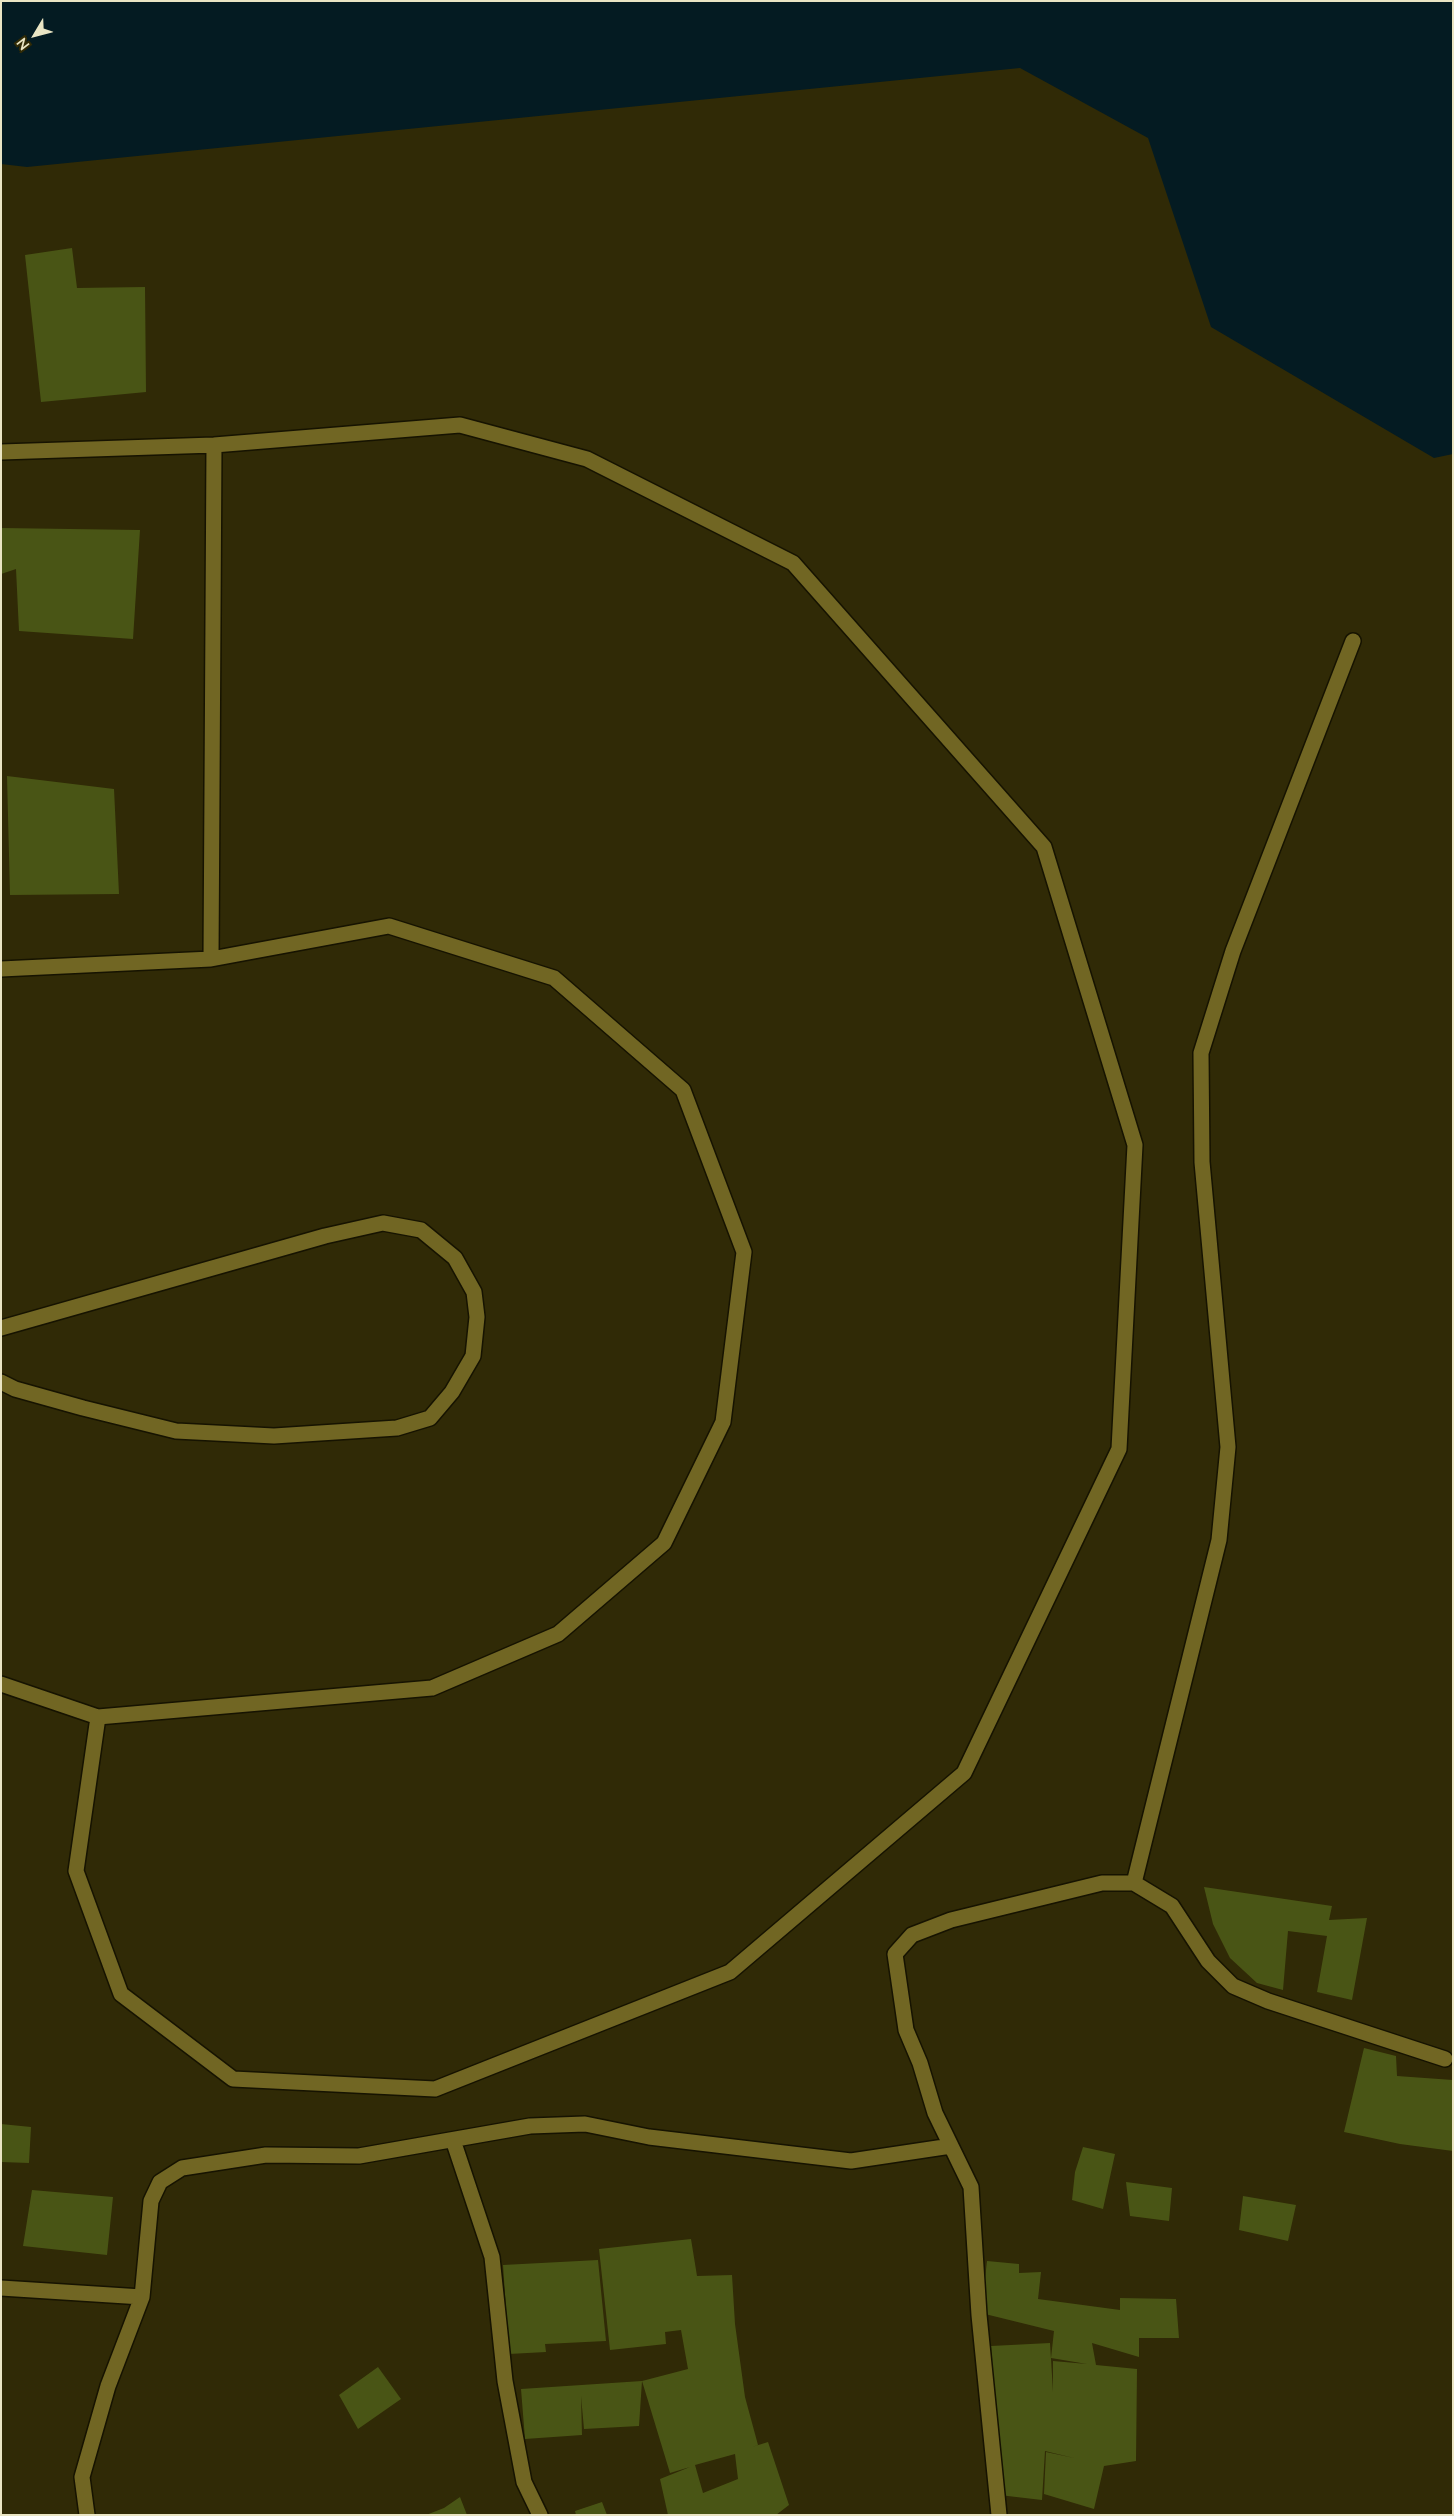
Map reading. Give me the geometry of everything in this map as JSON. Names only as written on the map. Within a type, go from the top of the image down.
[{"type":"street","points":[[1,452],[214,445],[460,425],[587,459],[793,562],[1044,847],[1135,1145],[1119,1449],[964,1773],[730,1972],[435,2089],[233,2079],[121,1994],[76,1871],[98,1716]]},
{"type":"street","points":[[211,959],[214,445]]},
{"type":"street","points":[[1134,1883],[1219,1540],[1228,1447],[1202,1162],[1201,1053],[1233,951],[1353,641]]},
{"type":"street","points":[[1,969],[211,959],[389,926],[554,978],[683,1090],[744,1252],[723,1422],[664,1544],[558,1634],[432,1688],[98,1716],[1,1684]]},
{"type":"street","points":[[1,1328],[325,1236],[383,1223],[420,1230],[455,1258],[474,1292],[477,1317],[472,1356],[452,1392],[430,1418],[397,1428],[274,1436],[176,1431],[83,1408],[16,1389],[1,1382]]},
{"type":"street","points":[[999,2515],[979,2315],[971,2187],[934,2113],[920,2063],[906,2030],[895,1954],[912,1935],[952,1920],[1102,1883],[1134,1883],[1172,1906],[1208,1961],[1233,1986],[1268,2001],[1445,2059]]},
{"type":"street","points":[[87,2515],[82,2477],[108,2386],[142,2297],[151,2201],[160,2182],[182,2168],[266,2155],[359,2156],[530,2126],[586,2124],[649,2137],[851,2161],[951,2146]]},
{"type":"street","points":[[453,2140],[492,2257],[507,2390],[524,2482],[540,2515]]},
{"type":"street","points":[[1,2288],[142,2297]]},
{"type":"water","points":[[1,1],[1453,1],[1453,454],[1434,458],[1211,327],[1148,138],[1020,68],[27,167],[1,164]]},
{"type":"building","points":[[72,248],[77,288],[145,287],[146,392],[41,402],[25,255]]},
{"type":"building","points":[[1,528],[140,530],[133,639],[19,631],[16,569],[1,574]]},
{"type":"building","points":[[7,776],[114,789],[119,894],[10,895]]},
{"type":"building","points":[[1204,1887],[1332,1906],[1329,1920],[1367,1918],[1352,2000],[1317,1992],[1327,1936],[1288,1931],[1283,1990],[1257,1983],[1230,1958],[1213,1924]]},
{"type":"building","points":[[1364,2048],[1396,2056],[1397,2076],[1453,2080],[1453,2151],[1400,2144],[1344,2132]]},
{"type":"building","points":[[1,2124],[31,2127],[29,2163],[1,2162]]},
{"type":"building","points":[[1083,2147],[1115,2154],[1103,2209],[1072,2200],[1075,2172]]},
{"type":"building","points":[[1126,2182],[1172,2188],[1169,2221],[1130,2216]]},
{"type":"building","points":[[32,2190],[113,2197],[107,2255],[23,2246]]},
{"type":"building","points":[[1243,2196],[1296,2205],[1288,2241],[1239,2230]]},
{"type":"building","points":[[691,2239],[697,2276],[732,2275],[735,2324],[745,2397],[758,2445],[752,2447],[768,2442],[789,2505],[776,2515],[668,2515],[660,2479],[690,2467],[670,2473],[642,2381],[688,2369],[681,2330],[665,2332],[666,2344],[610,2350],[599,2249]],"holes":[[[735,2454],[738,2479],[703,2493],[695,2465]]]},
{"type":"building","points":[[598,2260],[606,2341],[545,2344],[546,2352],[509,2354],[503,2265]]},
{"type":"building","points":[[987,2261],[1019,2264],[1019,2273],[1041,2272],[1038,2299],[1120,2310],[1120,2298],[1176,2299],[1179,2338],[1139,2338],[1139,2357],[1092,2343],[1096,2365],[1137,2369],[1136,2461],[1104,2466],[1094,2509],[1044,2494],[1046,2452],[1074,2458],[1045,2451],[1042,2500],[999,2495],[991,2346],[1050,2343],[1053,2392],[1053,2361],[1087,2364],[1051,2358],[1054,2331],[981,2313]]},
{"type":"building","points":[[378,2367],[401,2399],[358,2429],[339,2395]]},
{"type":"building","points":[[642,2381],[639,2426],[584,2429],[581,2396],[582,2435],[525,2439],[521,2389]]},
{"type":"building","points":[[460,2497],[467,2515],[426,2515],[444,2508]]},
{"type":"building","points":[[602,2502],[607,2515],[576,2515],[575,2511]]}]
